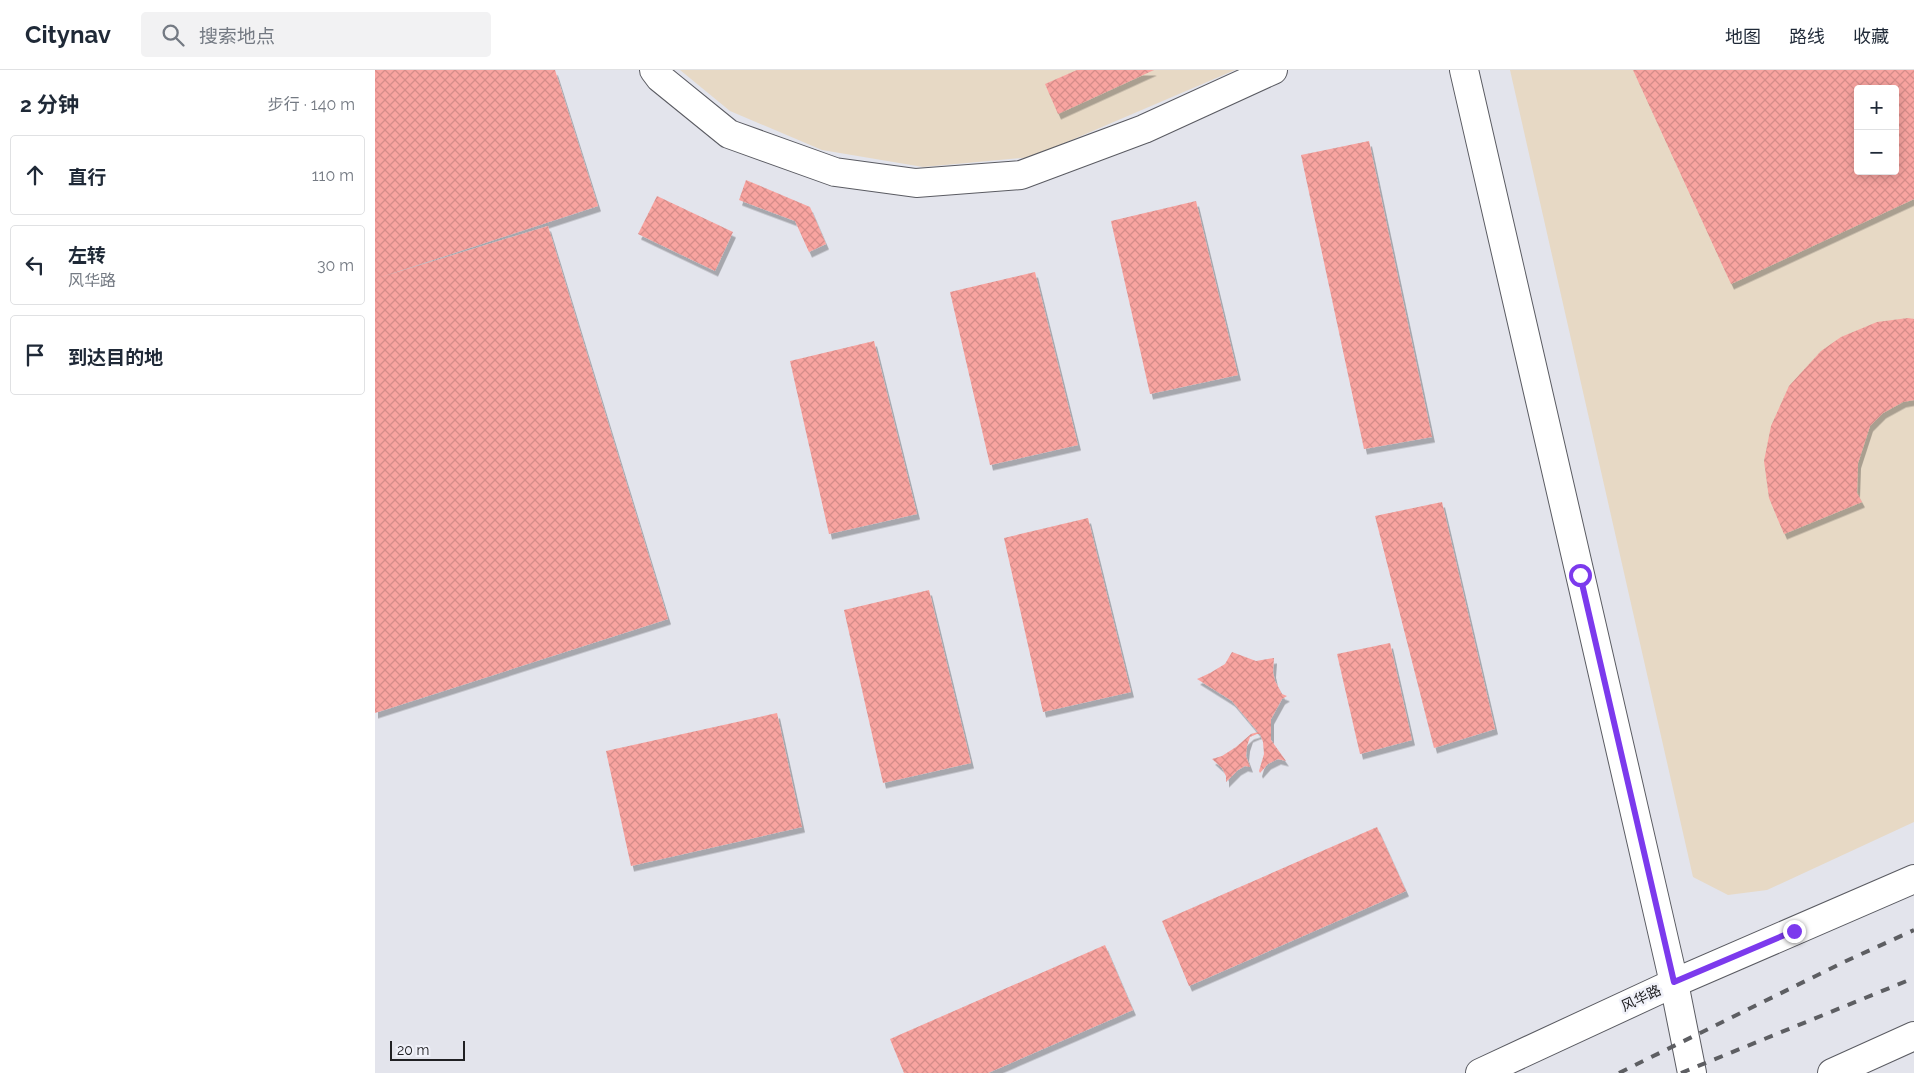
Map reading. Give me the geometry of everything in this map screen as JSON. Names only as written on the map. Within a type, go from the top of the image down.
[{"type":"main road","points":[[654,70],[660,78],[729,134],[835,172],[916,183],[1021,175],[1144,129],[1273,70]]},
{"type":"main road","points":[[1464,70],[1674,982],[1692,1073]]},
{"type":"main road","name":"风华路","points":[[1480,1073],[1674,982],[1914,879]]},
{"type":"main road","points":[[1832,1073],[1914,1036]]},
{"type":"shaded area","points":[[680,70],[1235,70],[1032,157],[923,167],[822,150],[730,111]]},
{"type":"shaded area","points":[[1510,70],[1914,70],[1914,822],[1767,890],[1728,895],[1693,877]]},
{"type":"building","points":[[375,70],[555,70],[598,206],[378,278],[548,226],[668,619],[375,713]]},
{"type":"building","points":[[1077,70],[1154,70],[1058,114],[1045,84]]},
{"type":"building","points":[[1633,70],[1914,70],[1914,199],[1731,284]]},
{"type":"building","points":[[1369,141],[1432,437],[1364,449],[1301,155]]},
{"type":"building","points":[[746,180],[810,207],[826,244],[809,252],[795,221],[739,200]]},
{"type":"building","points":[[657,196],[733,232],[715,271],[638,234]]},
{"type":"building","points":[[1196,201],[1238,375],[1150,394],[1111,221]]},
{"type":"building","points":[[1035,272],[1078,445],[990,465],[950,292]]},
{"type":"building","points":[[1914,319],[1914,400],[1903,402],[1883,413],[1870,426],[1858,463],[1857,493],[1862,502],[1784,534],[1769,498],[1764,461],[1771,426],[1789,386],[1821,351],[1841,337],[1877,322]]},
{"type":"building","points":[[874,341],[917,514],[829,534],[790,361]]},
{"type":"building","points":[[1442,502],[1495,729],[1434,748],[1375,516]]},
{"type":"building","points":[[1088,518],[1131,692],[1043,712],[1004,538]]},
{"type":"building","points":[[929,590],[971,763],[883,783],[844,610]]},
{"type":"building","points":[[1390,643],[1412,740],[1360,754],[1337,654]]},
{"type":"building","points":[[1232,652],[1256,661],[1274,658],[1273,672],[1275,681],[1282,694],[1287,696],[1282,699],[1271,719],[1271,740],[1286,761],[1278,759],[1268,764],[1260,773],[1264,754],[1263,742],[1260,734],[1257,734],[1250,737],[1247,746],[1246,756],[1250,767],[1245,766],[1238,770],[1226,782],[1226,776],[1222,768],[1212,759],[1222,756],[1251,734],[1258,732],[1232,701],[1197,679],[1225,664]]},
{"type":"building","points":[[777,713],[802,827],[631,866],[606,751]]},
{"type":"building","points":[[1377,827],[1406,891],[1189,986],[1162,921]]},
{"type":"building","points":[[1105,945],[1133,1010],[988,1073],[904,1073],[890,1039]]},
{"type":"railway","points":[[1619,1073],[1844,962],[1914,930]]},
{"type":"railway","points":[[1681,1073],[1914,978]]},
{"type":"route","points":[[1580,575],[1674,982],[1794,931]]}]
